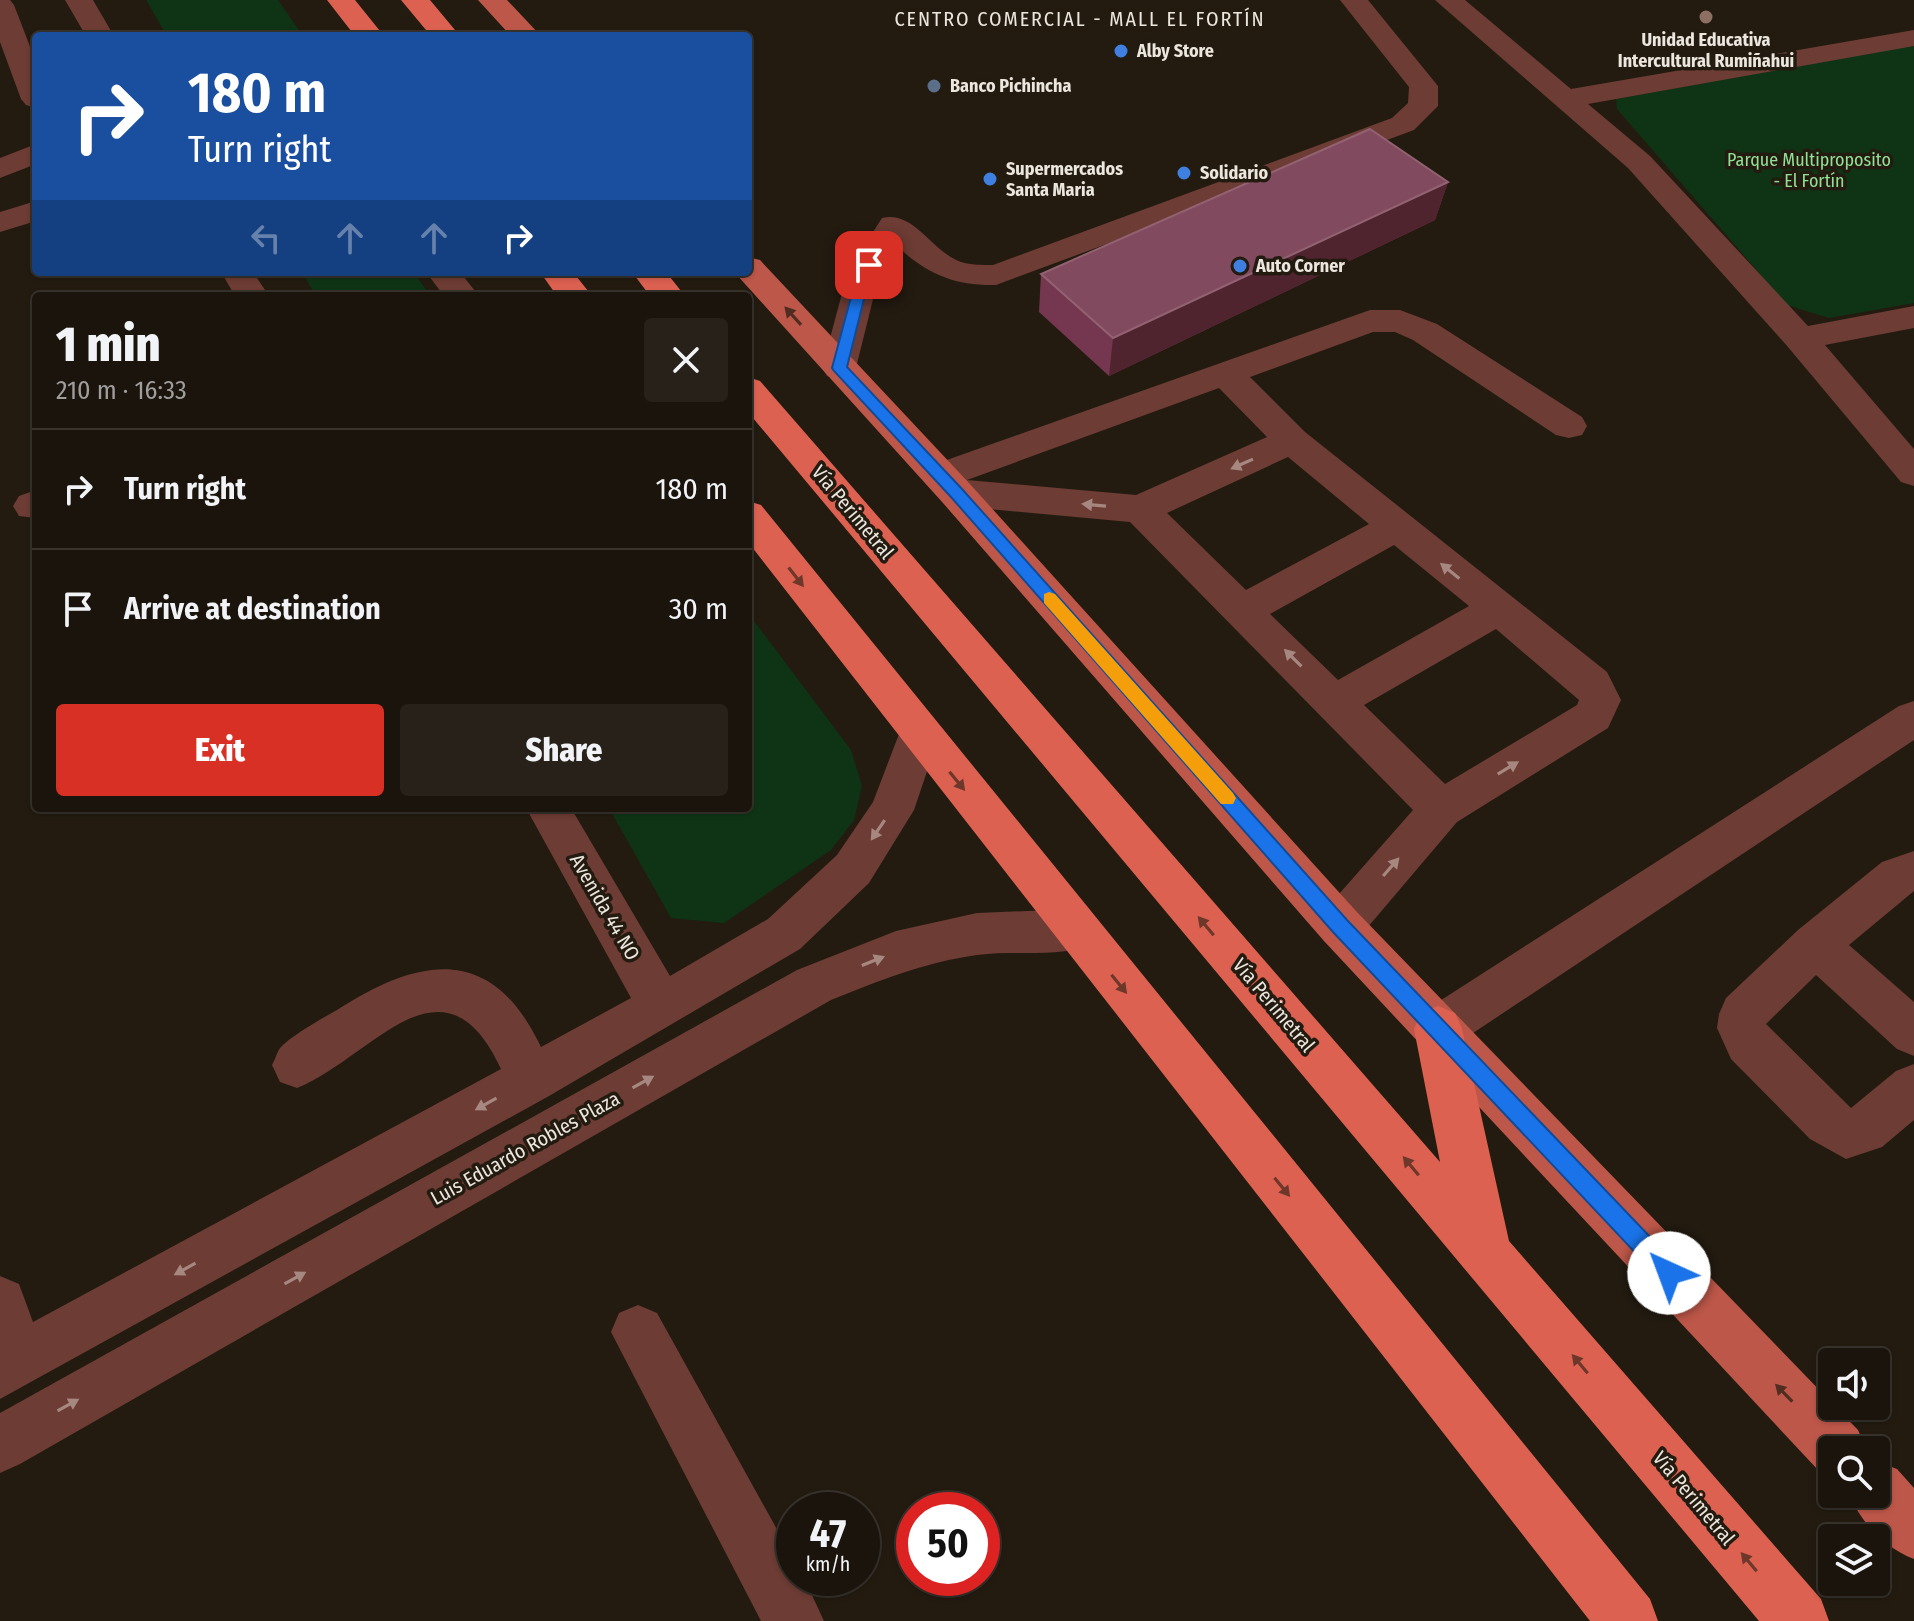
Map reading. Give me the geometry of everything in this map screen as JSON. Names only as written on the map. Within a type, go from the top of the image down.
[{"type":"highway","points":[[341,0],[367,32]]},
{"type":"highway","points":[[415,0],[443,32]]},
{"type":"highway","points":[[559,276],[572,292]]},
{"type":"highway","points":[[651,276],[665,292]]},
{"type":"highway","name":"Vía Perimetral","points":[[752,394],[1799,1621]]},
{"type":"highway","points":[[752,520],[1628,1621]]},
{"type":"highway","points":[[1438,1029],[1484,1251]]},
{"type":"highway","points":[[1564,1541],[1616,1621]]},
{"type":"main road","points":[[492,0],[523,32]]},
{"type":"main road","points":[[752,271],[948,485],[1340,926],[1825,1436]]},
{"type":"main road","points":[[1890,1505],[1914,1530]]},
{"type":"street","points":[[79,0],[98,32]]},
{"type":"street","points":[[839,368],[864,271],[893,225],[937,265],[966,277],[996,275],[1403,124],[1423,106],[1424,86],[1354,0]]},
{"type":"street","points":[[1449,0],[1639,162],[1800,339],[1914,473]]},
{"type":"street","points":[[0,5],[32,89]]},
{"type":"street","points":[[1565,99],[1914,38]]},
{"type":"street","points":[[0,169],[32,155]]},
{"type":"street","points":[[0,222],[32,212]]},
{"type":"street","points":[[445,276],[459,292]]},
{"type":"street","points":[[1800,339],[1914,317]]},
{"type":"street","points":[[948,485],[1225,373],[1370,321],[1400,321],[1425,332],[1569,426]]},
{"type":"street","points":[[1225,373],[1292,441],[1592,684],[1600,700],[1593,716],[1441,809],[1340,926]]},
{"type":"street","points":[[948,485],[1140,509],[1292,441]]},
{"type":"street","points":[[1140,509],[1441,809]]},
{"type":"street","points":[[1244,610],[1395,527]]},
{"type":"street","points":[[1336,701],[1497,609]]},
{"type":"street","points":[[1438,1029],[1914,718]]},
{"type":"street","points":[[0,1303],[9,1366],[662,1006],[784,934],[853,869],[892,810],[919,733]]},
{"type":"street","name":"Avenida 44 NO","points":[[550,812],[662,1006]]},
{"type":"street","points":[[1914,871],[1898,876],[1815,945],[1743,1014],[1741,1028],[1748,1043],[1828,1122],[1846,1134],[1864,1130],[1914,1088]]},
{"type":"street","name":"Luis Eduardo Robles Plaza","points":[[0,1444],[814,985],[896,952],[977,934],[1076,930]]},
{"type":"street","points":[[1815,945],[1914,1033]]},
{"type":"street","points":[[297,1065],[377,1012],[417,993],[447,988],[476,1001],[500,1021],[531,1079]]},
{"type":"street","points":[[638,1332],[794,1621]]},
{"type":"green space","points":[[146,0],[278,0],[300,32],[165,32]]},
{"type":"green space","name":"Parque Multiproposito - El Fortín","points":[[1914,45],[1914,303],[1829,318],[1787,305],[1617,109],[1616,99]]},
{"type":"green space","points":[[304,276],[416,276],[428,292],[314,292]]},
{"type":"green space","points":[[752,618],[851,750],[862,786],[854,820],[831,850],[724,923],[671,918],[611,812],[752,812]]},
{"type":"building","points":[[1370,129],[1448,182],[1113,338],[1041,274]]},
{"type":"slow traffic","points":[[1049,598],[1227,798]]},
{"type":"place","name":"Unidad Educativa Intercultural Rumiñahui","points":[[1706,17]]},
{"type":"place","name":"Alby Store","points":[[1121,51]]},
{"type":"place","name":"Banco Pichincha","points":[[934,86]]},
{"type":"place","name":"Solidario","points":[[1184,173]]},
{"type":"place","name":"Supermercados Santa Maria","points":[[990,179]]},
{"type":"place","name":"Auto Corner","points":[[1240,266]]},
{"type":"district","name":"CENTRO COMERCIAL - MALL EL FORTÍN","points":[[1080,19]]},
{"type":"route","points":[[869,265],[864,271],[839,368],[956,493],[1340,926],[1669,1273]]}]
